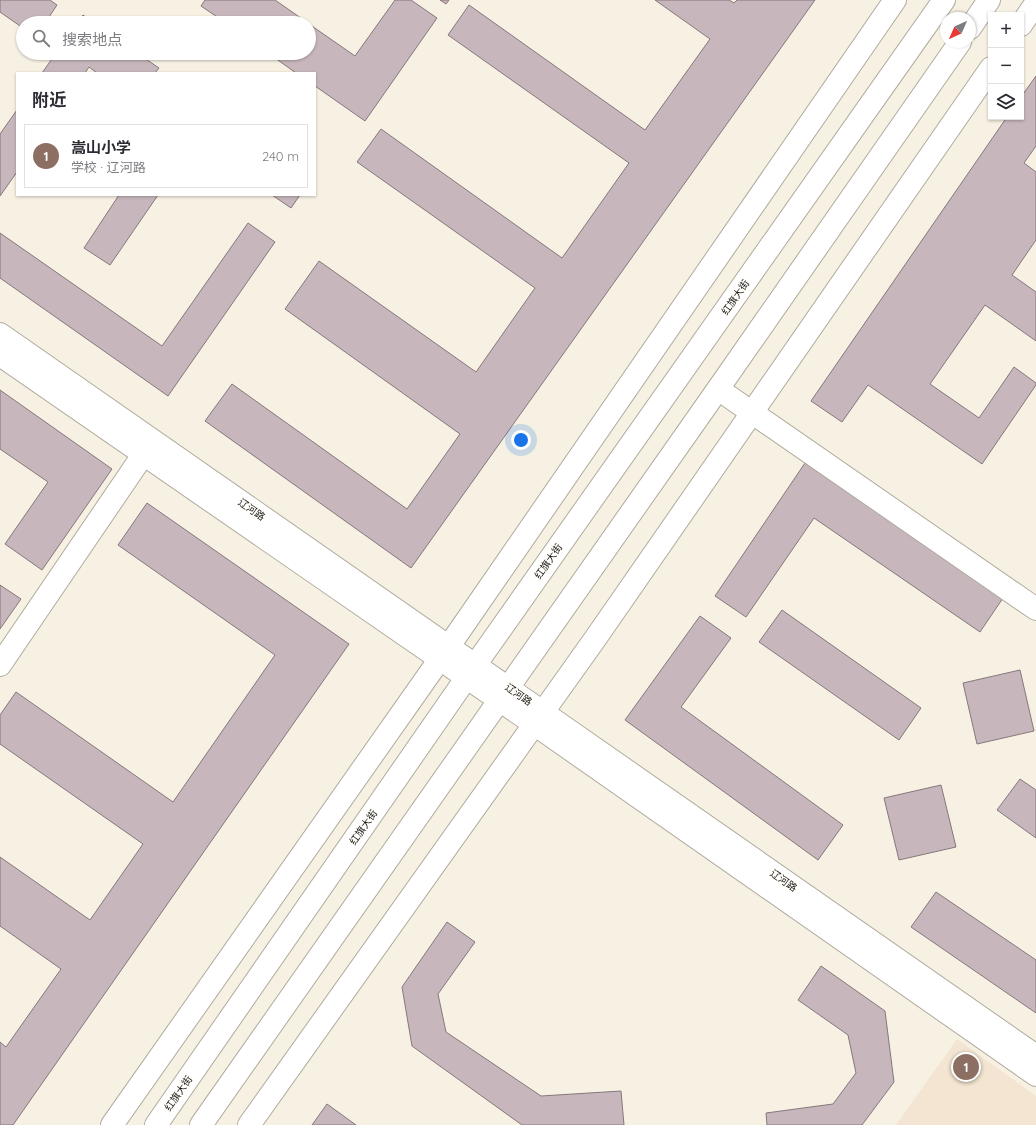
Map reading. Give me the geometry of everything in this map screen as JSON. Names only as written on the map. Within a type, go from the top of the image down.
[{"type":"main road","points":[[112,1125],[444,653],[895,0]]},
{"type":"main road","name":"红旗大街","points":[[156,1125],[471,671],[944,0]]},
{"type":"main road","points":[[976,19],[989,0]]},
{"type":"main road","points":[[1024,21],[1036,3]]},
{"type":"main road","points":[[201,1125],[956,48]]},
{"type":"main road","points":[[249,1125],[538,718],[988,72]]},
{"type":"main road","name":"辽河路","points":[[0,334],[444,653]]},
{"type":"main road","name":"辽河路","points":[[0,355],[143,455],[504,693],[1036,1075]]},
{"type":"main road","points":[[718,389],[1036,609]]},
{"type":"main road","points":[[0,664],[143,455]]},
{"type":"main road","name":"辽河路","points":[[538,718],[1036,1056]]},
{"type":"shaded area","points":[[957,1039],[1036,1096],[1036,1125],[896,1125]]},
{"type":"building","points":[[0,0],[50,0],[57,5],[50,16],[16,16],[16,23],[0,12]]},
{"type":"building","points":[[205,0],[275,0],[298,16],[216,16],[201,6]]},
{"type":"building","points":[[395,0],[411,0],[437,18],[365,121],[316,87],[316,72],[295,72],[278,60],[316,60],[316,29],[355,56]]},
{"type":"building","points":[[440,0],[449,0],[446,4]]},
{"type":"building","points":[[655,0],[729,0],[734,3],[737,0],[815,0],[411,568],[205,421],[232,384],[407,509],[460,434],[285,309],[319,261],[476,372],[535,288],[357,162],[381,129],[562,258],[629,163],[448,35],[469,5],[645,130],[710,39]]},
{"type":"building","points":[[51,60],[147,60],[159,68],[156,72],[96,72],[89,67],[86,72],[43,72]]},
{"type":"building","points":[[1036,76],[1036,146],[1024,163],[1036,172],[1036,240],[1012,275],[1036,292],[1036,341],[985,305],[930,384],[979,418],[1014,367],[1036,383],[1036,385],[982,464],[868,385],[842,422],[811,401],[1005,120],[1024,120],[1024,93]]},
{"type":"building","points":[[16,111],[16,173],[0,196],[0,134]]},
{"type":"building","points":[[118,196],[157,196],[110,265],[84,248]]},
{"type":"building","points":[[273,196],[299,196],[291,208]]},
{"type":"building","points":[[248,223],[275,242],[168,396],[0,278],[0,233],[162,346]]},
{"type":"building","points":[[0,390],[112,469],[42,570],[5,544],[48,482],[0,449]]},
{"type":"building","points":[[805,463],[1003,598],[980,632],[814,518],[746,617],[715,596]]},
{"type":"building","points":[[147,503],[349,644],[13,1125],[0,1125],[0,1042],[6,1047],[61,969],[0,926],[0,857],[90,920],[143,844],[0,744],[0,715],[16,692],[173,802],[275,655],[118,545]]},
{"type":"building","points":[[0,585],[21,599],[0,629]]},
{"type":"building","points":[[782,610],[921,708],[899,740],[759,642]]},
{"type":"building","points":[[700,616],[731,638],[681,707],[843,825],[818,860],[625,720]]},
{"type":"building","points":[[1020,670],[1034,731],[977,744],[963,683]]},
{"type":"building","points":[[1020,779],[1036,790],[1036,838],[997,810]]},
{"type":"building","points":[[941,785],[956,847],[899,860],[884,798]]},
{"type":"building","points":[[936,892],[1036,960],[1036,1013],[911,927]]},
{"type":"building","points":[[447,922],[475,942],[438,994],[446,1032],[541,1096],[621,1091],[624,1125],[522,1125],[412,1046],[402,987]]},
{"type":"building","points":[[821,966],[885,1011],[894,1082],[862,1125],[767,1125],[766,1113],[833,1104],[856,1073],[848,1035],[798,1000]]},
{"type":"building","points":[[327,1104],[356,1125],[312,1125]]},
{"type":"place","name":"嵩山小学","points":[[966,1067]]}]
